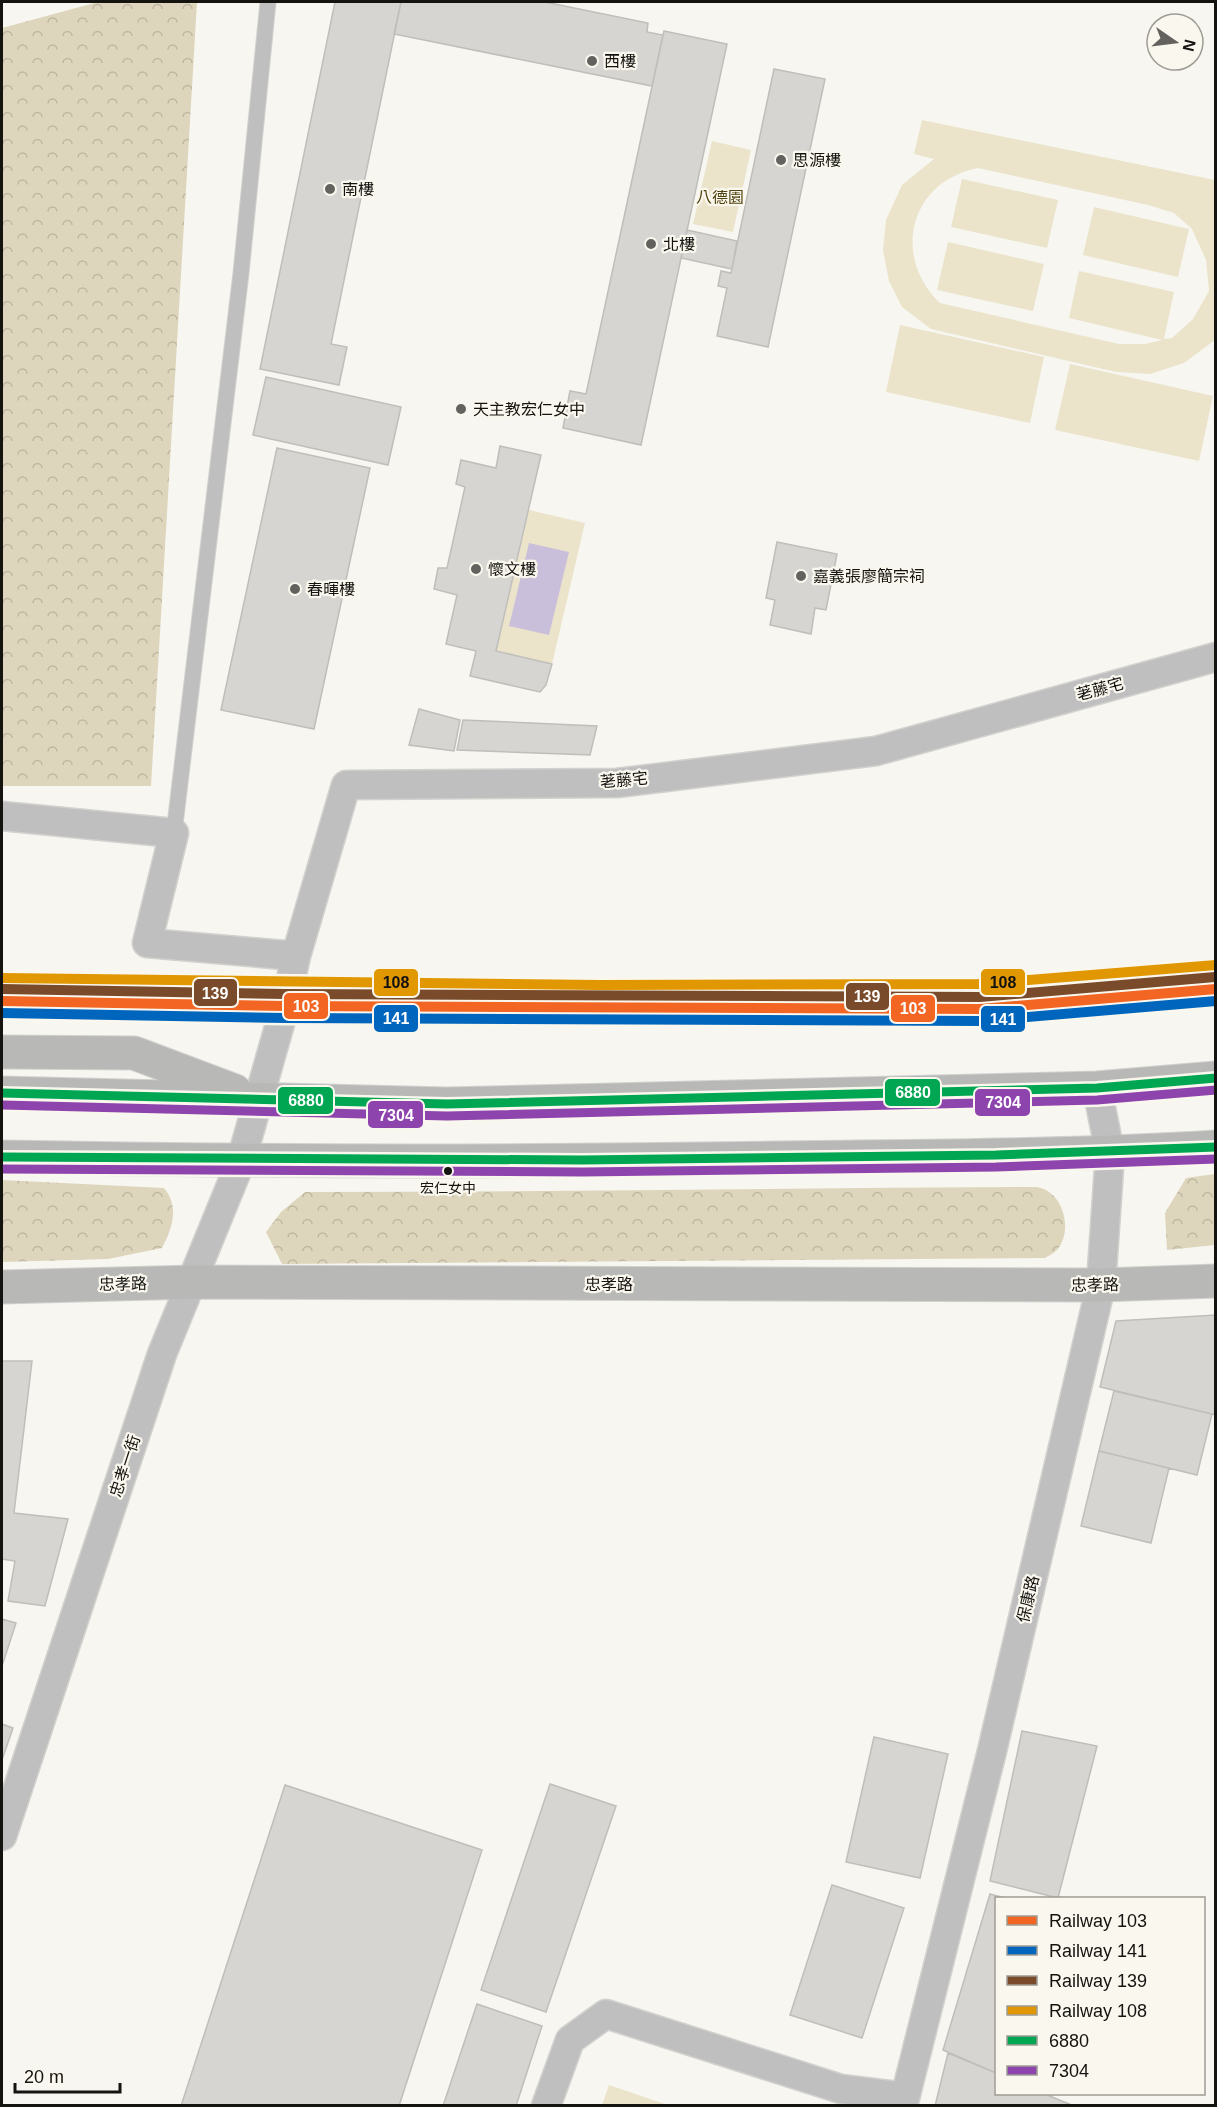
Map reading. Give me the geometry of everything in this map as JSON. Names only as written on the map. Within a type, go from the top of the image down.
[{"type":"main road","points":[[2,1053],[134,1053],[259,1100]]},
{"type":"main road","points":[[2,1093],[447,1104],[1097,1088],[1215,1078]]},
{"type":"main road","points":[[2,1156],[242,1161],[665,1160],[1110,1153],[1215,1147]]},
{"type":"main road","name":"忠孝路","points":[[2,1287],[193,1282],[1101,1285],[1215,1281]]},
{"type":"street","name":"荖藤宅","points":[[259,1100],[296,956],[346,785],[617,783],[876,751],[1215,657]]},
{"type":"street","points":[[2,816],[174,833],[147,943],[296,956]]},
{"type":"street","name":"保康路","points":[[904,2101],[992,1751],[1101,1285],[1110,1153],[1097,1088]]},
{"type":"street","name":"忠孝一街","points":[[2,1836],[162,1354],[242,1161],[259,1100]]},
{"type":"street","points":[[546,2106],[570,2040],[606,2014],[841,2089],[904,2101]]},
{"type":"lane","points":[[174,833],[241,273],[268,2]]},
{"type":"green space","points":[[98,2],[197,2],[151,786],[2,786],[2,28]]},
{"type":"green space","points":[[922,120],[1215,180],[1215,340],[1184,363],[1150,374],[1116,372],[931,329],[902,307],[889,281],[883,250],[886,220],[902,185],[934,159],[914,154]],"holes":[[[978,168],[1148,205],[1174,213],[1192,229],[1206,260],[1209,291],[1193,319],[1172,338],[1164,339],[1174,292],[1079,271],[1069,318],[1162,340],[1145,344],[1119,344],[940,303],[925,284],[916,264],[913,243],[915,223],[923,204],[936,188],[955,176]]]},
{"type":"green space","name":"八德園","points":[[712,141],[751,150],[733,232],[693,224]]},
{"type":"green space","points":[[962,179],[1058,200],[1047,248],[951,227]]},
{"type":"green space","points":[[1094,207],[1189,229],[1178,277],[1083,255]]},
{"type":"green space","points":[[948,242],[1044,264],[1033,311],[937,290]]},
{"type":"green space","points":[[900,325],[1044,357],[1030,423],[886,392]]},
{"type":"green space","points":[[1070,364],[1213,396],[1199,461],[1055,430]]},
{"type":"green space","points":[[529,510],[585,523],[552,664],[496,651]]},
{"type":"green space","points":[[1215,1174],[1215,1245],[1167,1250],[1165,1213],[1186,1178]]},
{"type":"green space","points":[[2,1180],[164,1188],[169,1195],[173,1210],[169,1233],[162,1248],[108,1259],[2,1262]]},
{"type":"green space","points":[[1037,1187],[1046,1190],[1059,1203],[1065,1222],[1062,1242],[1057,1250],[1045,1258],[282,1264],[266,1232],[281,1212],[305,1192]]},
{"type":"green space","points":[[609,2085],[668,2105],[602,2105]]},
{"type":"shaded area","points":[[529,543],[569,552],[549,635],[509,626]]},
{"type":"building","name":"南樓","points":[[335,2],[401,2],[331,344],[347,347],[339,385],[260,369]]},
{"type":"building","name":"西樓","points":[[401,2],[545,2],[648,23],[647,32],[663,35],[652,86],[394,34]]},
{"type":"building","name":"北樓","points":[[664,31],[727,44],[641,445],[563,428],[570,391],[586,394]]},
{"type":"building","name":"思源樓","points":[[774,69],[825,79],[768,347],[717,336],[727,288],[718,286],[721,271],[731,273]]},
{"type":"building","points":[[687,230],[737,241],[732,269],[681,258]]},
{"type":"building","points":[[266,377],[401,407],[388,465],[253,435]]},
{"type":"building","name":"懷文樓","points":[[500,446],[541,455],[496,651],[552,664],[546,685],[540,692],[470,676],[476,651],[446,644],[457,595],[434,589],[438,568],[447,568],[465,487],[456,484],[461,460],[496,468]]},
{"type":"building","name":"春暉樓","points":[[277,448],[370,468],[314,729],[221,710]]},
{"type":"building","name":"嘉義張廖簡宗祠","points":[[777,542],[837,554],[826,610],[815,608],[811,634],[770,625],[775,600],[766,598]]},
{"type":"building","points":[[419,709],[460,720],[454,751],[409,745]]},
{"type":"building","points":[[463,720],[597,726],[590,755],[457,750]]},
{"type":"building","points":[[1216,1315],[1216,1415],[1100,1387],[1116,1321]]},
{"type":"building","points":[[2,1361],[32,1361],[14,1513],[68,1519],[45,1606],[8,1601],[15,1561],[2,1559]]},
{"type":"building","points":[[1114,1391],[1212,1414],[1197,1475],[1099,1451]]},
{"type":"building","points":[[1099,1451],[1169,1468],[1151,1543],[1081,1526]]},
{"type":"building","points":[[2,1619],[16,1623],[2,1666]]},
{"type":"building","points":[[2,1724],[13,1728],[2,1760]]},
{"type":"building","points":[[1022,1731],[1097,1746],[1058,1897],[990,1881]]},
{"type":"building","points":[[874,1737],[948,1754],[920,1878],[846,1862]]},
{"type":"building","points":[[550,1784],[616,1806],[546,2012],[481,1990]]},
{"type":"building","points":[[285,1785],[482,1850],[399,2106],[181,2106]]},
{"type":"building","points":[[832,1885],[904,1908],[862,2038],[790,2015]]},
{"type":"building","points":[[990,1894],[1001,1897],[995,1897],[995,2073],[943,2050]]},
{"type":"building","points":[[477,2004],[542,2026],[516,2106],[443,2106]]},
{"type":"building","points":[[948,2053],[995,2073],[995,2095],[1047,2095],[1074,2106],[935,2106]]},
{"type":"rail line","name":"108","points":[[2,978],[600,985],[978,984],[1216,965]]},
{"type":"rail line","name":"139","points":[[2,989],[285,994],[980,997],[1215,977]]},
{"type":"rail line","name":"103","points":[[2,1001],[285,1006],[980,1009],[1216,989]]},
{"type":"rail line","name":"141","points":[[2,1013],[285,1018],[980,1021],[1216,1001]]},
{"type":"transit line","name":"6880","points":[[2,1093],[447,1104],[1097,1088],[1216,1078]]},
{"type":"transit line","name":"7304","points":[[2,1105],[447,1116],[1097,1100],[1216,1090]]},
{"type":"transit line","name":"6880","points":[[2,1157],[582,1160],[996,1155],[1216,1147]]},
{"type":"transit line","name":"7304","points":[[2,1169],[583,1172],[996,1167],[1216,1159]]},
{"type":"place","name":"西樓","points":[[592,61]]},
{"type":"place","name":"思源樓","points":[[781,160]]},
{"type":"place","name":"南樓","points":[[330,189]]},
{"type":"place","name":"北樓","points":[[651,244]]},
{"type":"place","name":"天主教宏仁女中","points":[[461,409]]},
{"type":"place","name":"懷文樓","points":[[476,569]]},
{"type":"place","name":"嘉義張廖簡宗祠","points":[[801,576]]},
{"type":"place","name":"春暉樓","points":[[295,589]]},
{"type":"place","name":"宏仁女中","points":[[448,1171]]}]
